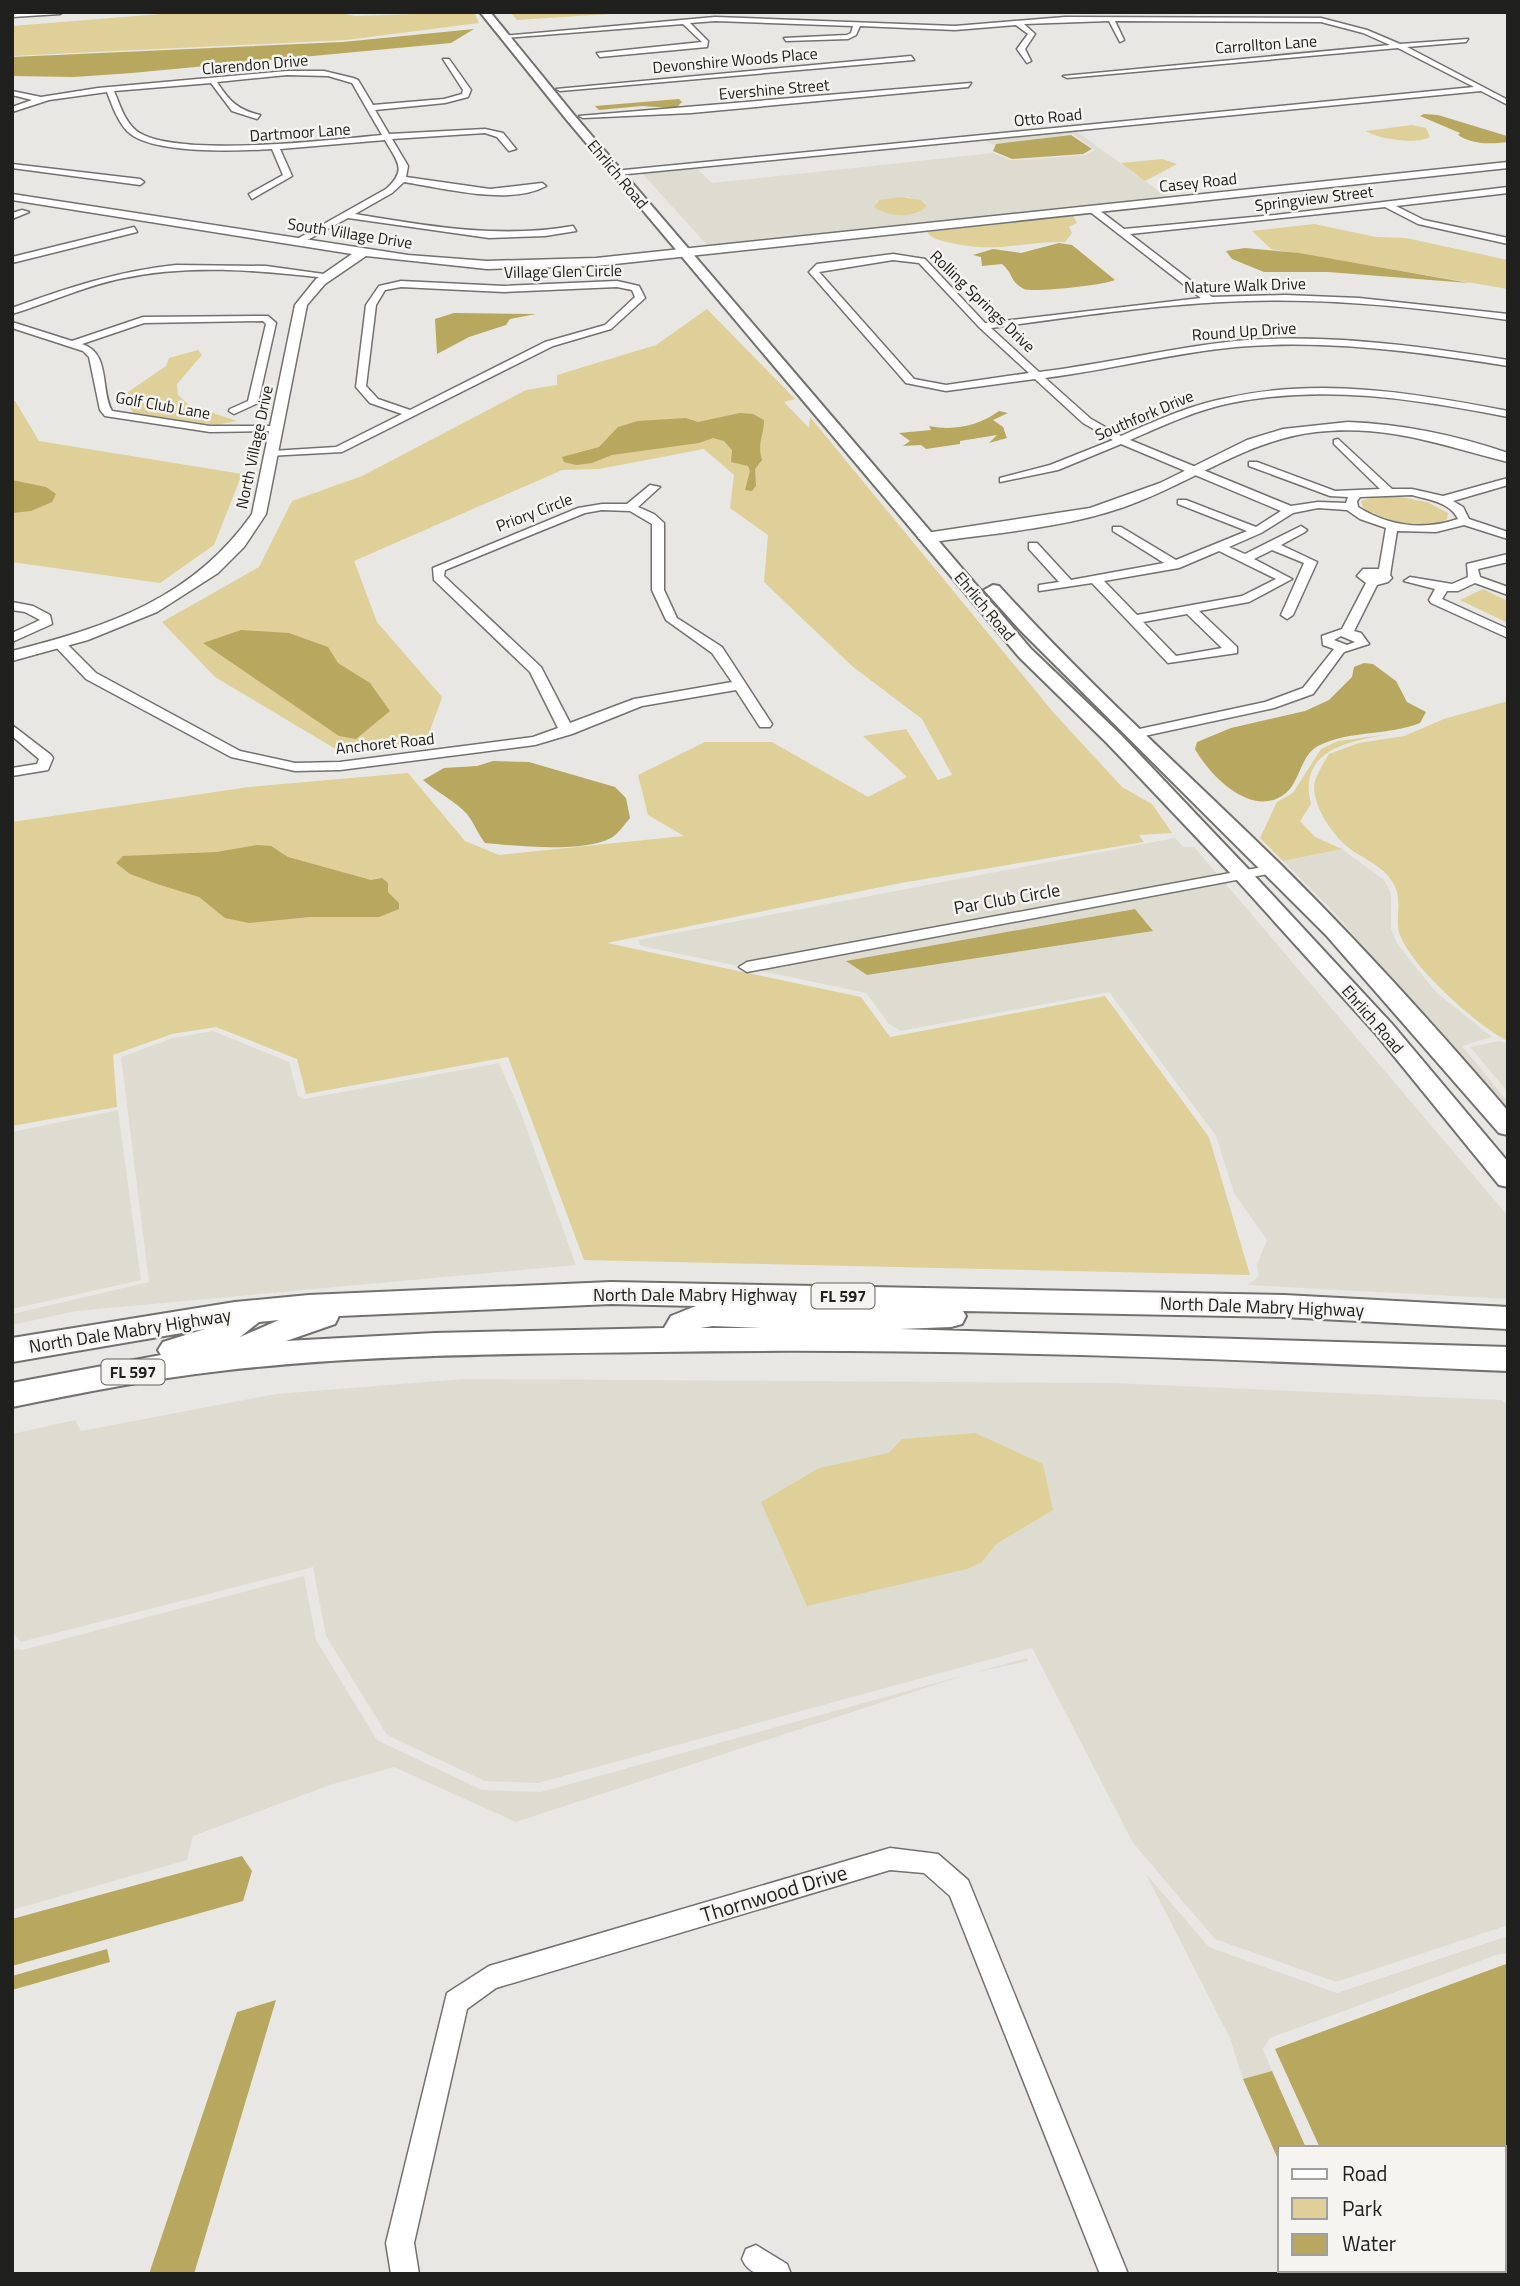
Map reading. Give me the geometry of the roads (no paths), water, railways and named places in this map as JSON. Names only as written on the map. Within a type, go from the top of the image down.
[{"type":"main road","name":"Ehrlich Road","points":[[485,12],[561,89],[935,536],[1024,653],[1114,738],[1243,875],[1384,1029],[1508,1179]]},
{"type":"main road","name":"Ehrlich Road","points":[[498,12],[511,36],[559,105],[617,173],[695,251]]},
{"type":"main road","points":[[559,105],[572,110],[587,127],[593,128]]},
{"type":"main road","name":"Ehrlich Road","points":[[935,536],[1044,648],[1274,869],[1424,1026],[1508,1127]]},
{"type":"main road","name":"North Dale Mabry Highway","points":[[12,1350],[250,1312],[370,1303],[611,1293],[1284,1306],[1508,1318]]},
{"type":"main road","points":[[675,1339],[681,1324],[703,1315],[837,1319],[993,1316],[1009,1312],[1027,1300]]},
{"type":"main road","points":[[228,1359],[267,1336],[294,1325],[370,1303]]},
{"type":"main road","points":[[1477,1317],[1508,1309]]},
{"type":"main road","points":[[12,1377],[197,1347],[219,1338],[250,1312]]},
{"type":"main road","name":"FL 597","points":[[12,1395],[167,1366],[228,1359],[290,1352],[460,1344],[675,1339],[1061,1342],[1508,1359]]},
{"type":"street","points":[[12,15],[60,12]]},
{"type":"street","points":[[511,36],[715,19],[963,28],[1111,19],[1339,21],[1392,44],[1508,103]]},
{"type":"street","points":[[1111,19],[1120,40]]},
{"type":"street","points":[[1207,19],[1214,32]]},
{"type":"street","points":[[600,55],[704,45],[706,42],[685,22]]},
{"type":"street","points":[[1019,23],[1032,34],[1021,49],[1027,61]]},
{"type":"street","points":[[786,39],[848,37],[853,34],[857,24]]},
{"type":"street","name":"Carrollton Lane","points":[[1067,76],[1211,61],[1305,56],[1392,44],[1466,40]]},
{"type":"street","name":"Devonshire Woods Place","points":[[561,89],[911,58]]},
{"type":"street","points":[[370,108],[445,102],[465,95],[467,90],[446,61]]},
{"type":"street","name":"Clarendon Drive","points":[[12,110],[39,99],[110,91],[298,73],[335,74],[355,82],[404,166],[402,179]]},
{"type":"street","points":[[213,81],[231,109],[239,114],[257,117]]},
{"type":"street","name":"Evershine Street","points":[[583,116],[631,111],[691,111],[968,85]]},
{"type":"street","name":"Otto Road","points":[[617,173],[1481,89]]},
{"type":"street","name":"Dartmoor Lane","points":[[110,91],[129,128],[143,138],[216,149],[276,149],[485,131],[500,135],[512,149]]},
{"type":"street","points":[[12,93],[39,99]]},
{"type":"street","points":[[252,196],[288,176],[276,149]]},
{"type":"street","name":"Casey Road","points":[[695,251],[1508,165]]},
{"type":"street","points":[[12,166],[140,182]]},
{"type":"street","points":[[300,242],[389,191],[402,179],[503,193],[542,186]]},
{"type":"street","name":"Springview Street","points":[[1124,232],[1508,190]]},
{"type":"street","name":"South Village Drive","points":[[12,197],[362,253],[435,262],[524,265],[596,262],[695,251]]},
{"type":"street","points":[[1385,204],[1421,222],[1508,241]]},
{"type":"street","points":[[1092,209],[1210,300]]},
{"type":"street","points":[[12,216],[25,212]]},
{"type":"street","points":[[347,215],[466,232],[532,234],[573,229]]},
{"type":"street","points":[[12,260],[134,230]]},
{"type":"street","name":"North Village Drive","points":[[12,656],[110,627],[196,582],[228,557],[247,535],[259,514],[301,305],[310,290],[326,275],[362,253]]},
{"type":"street","name":"Rolling Springs Drive","points":[[983,383],[941,388],[923,387],[910,381],[814,272],[817,267],[893,257],[922,261],[983,326],[1087,421],[1122,441],[1194,473],[1290,510]]},
{"type":"street","points":[[12,311],[87,284],[157,270],[235,266],[326,275]]},
{"type":"street","name":"Village Glen Circle","points":[[272,454],[338,450],[411,414],[548,344],[608,327],[640,298],[636,288],[617,284],[504,289],[401,284],[382,288],[371,304],[361,387],[374,401],[411,414]]},
{"type":"street","name":"Nature Walk Drive","points":[[983,326],[1210,300],[1342,299],[1508,317]]},
{"type":"street","points":[[12,325],[75,343],[143,320],[265,318],[271,323],[253,403],[234,411]]},
{"type":"street","name":"Round Up Drive","points":[[983,383],[1186,350],[1277,342],[1423,349],[1508,363]]},
{"type":"street","name":"Golf Club Lane","points":[[75,343],[94,356],[105,410],[109,414],[210,429],[277,428]]},
{"type":"street","name":"Southfork Drive","points":[[1004,480],[1063,467],[1188,411],[1243,397],[1287,392],[1337,391],[1430,398],[1508,414]]},
{"type":"street","points":[[935,536],[1092,511],[1194,473],[1250,444],[1279,434],[1323,428],[1371,428],[1422,433],[1471,444],[1508,458]]},
{"type":"street","points":[[1338,442],[1388,491]]},
{"type":"street","points":[[1253,464],[1334,494],[1356,495],[1388,491],[1443,500],[1459,509],[1464,521]]},
{"type":"street","points":[[1443,500],[1508,481]]},
{"type":"street","points":[[653,486],[631,508],[649,514],[658,523],[658,590],[672,620],[717,650],[765,724]]},
{"type":"street","points":[[1350,507],[1356,495]]},
{"type":"street","points":[[1182,502],[1257,531]]},
{"type":"street","points":[[1042,588],[1175,565],[1257,531],[1290,510],[1318,505],[1350,507],[1371,520],[1392,526],[1432,529],[1464,521],[1508,536]]},
{"type":"street","name":"Priory Circle","points":[[567,731],[536,670],[438,577],[439,568],[582,510],[606,506],[631,508]]},
{"type":"street","points":[[1347,632],[1387,557],[1392,526]]},
{"type":"street","points":[[1117,529],[1175,565]]},
{"type":"street","points":[[1245,559],[1301,530]]},
{"type":"street","points":[[1483,537],[1508,552]]},
{"type":"street","points":[[1272,545],[1311,562],[1287,615]]},
{"type":"street","points":[[1033,546],[1068,584]]},
{"type":"street","points":[[1220,547],[1301,584]]},
{"type":"street","points":[[1508,558],[1471,567],[1480,580],[1508,591]]},
{"type":"street","points":[[1133,620],[1245,599],[1286,579]]},
{"type":"street","points":[[1096,580],[1173,660],[1232,650],[1191,610]]},
{"type":"street","points":[[1410,581],[1454,588],[1480,580]]},
{"type":"street","points":[[1443,587],[1435,600],[1508,634]]},
{"type":"street","points":[[12,607],[29,609],[46,618],[46,624],[12,638]]},
{"type":"street","points":[[1347,632],[1361,638],[1363,644],[1358,648],[1331,645],[1328,636],[1347,632]]},
{"type":"street","name":"Anchoret Road","points":[[60,643],[92,676],[236,754],[263,763],[295,767],[340,766],[499,747],[567,731],[639,702],[740,685]]},
{"type":"street","points":[[1135,734],[1269,705],[1308,691],[1341,648]]},
{"type":"street","points":[[12,729],[46,758],[43,767],[12,772]]},
{"type":"street","name":"Par Club Circle","points":[[747,967],[1274,869]]},
{"type":"street","name":"Thornwood Drive","points":[[405,2274],[400,2243],[456,2002],[489,1978],[890,1859],[929,1862],[959,1888],[1114,2274]]},
{"type":"water","points":[[474,29],[451,43],[132,73],[74,77],[12,76],[12,57],[343,42]]},
{"type":"water","points":[[679,99],[682,102],[676,108],[642,106],[599,110],[595,106]]},
{"type":"water","points":[[1438,115],[1507,136],[1508,142],[1470,141],[1458,135],[1460,133],[1420,116]]},
{"type":"water","points":[[1071,135],[1092,149],[1083,154],[1012,159],[993,151],[996,144]]},
{"type":"water","points":[[1059,243],[1072,245],[1115,280],[1069,288],[1024,289],[1002,264],[982,266],[981,257],[973,255],[993,249],[1021,253]]},
{"type":"water","points":[[1245,248],[1299,253],[1469,283],[1328,272],[1264,272],[1232,259],[1226,251]]},
{"type":"water","points":[[454,313],[536,314],[510,319],[506,325],[469,337],[437,354],[435,319]]},
{"type":"water","points":[[999,411],[1008,413],[993,420],[1003,427],[1007,438],[989,443],[997,435],[926,449],[921,445],[903,446],[910,441],[899,433],[931,430],[929,426],[966,426]]},
{"type":"water","points":[[740,413],[753,414],[764,420],[760,444],[762,460],[755,469],[756,486],[752,491],[745,490],[750,471],[748,466],[731,462],[732,450],[724,441],[713,438],[699,443],[612,455],[592,463],[576,465],[564,462],[562,457],[599,447],[618,427],[638,421],[686,418],[698,422]]},
{"type":"water","points":[[12,480],[46,487],[56,494],[52,502],[31,511],[12,513]]},
{"type":"water","points":[[241,630],[289,633],[328,647],[338,663],[370,683],[390,711],[356,739],[339,736],[203,643]]},
{"type":"water","points":[[1364,663],[1373,664],[1396,681],[1407,702],[1426,712],[1420,723],[1395,730],[1344,737],[1320,745],[1309,754],[1291,788],[1273,800],[1247,798],[1234,791],[1211,771],[1195,749],[1197,742],[1231,728],[1305,711],[1329,700],[1352,677],[1354,667]]},
{"type":"water","points":[[493,761],[529,762],[615,787],[626,798],[630,818],[611,838],[584,846],[485,843],[467,814],[423,780],[444,768],[477,766]]},
{"type":"water","points":[[257,845],[271,846],[288,857],[371,880],[382,878],[388,883],[388,892],[399,903],[399,909],[379,917],[310,917],[249,923],[225,918],[199,897],[130,874],[116,863],[123,856],[216,852]]},
{"type":"water","points":[[1135,909],[1153,931],[867,975],[846,961]]},
{"type":"water","points":[[242,1856],[252,1871],[243,1901],[12,1966],[12,1919]]},
{"type":"water","points":[[107,1949],[110,1962],[12,1990],[12,1976]]},
{"type":"water","points":[[1506,1964],[1508,2274],[1376,2274],[1506,2272],[1506,2146],[1319,2146],[1275,2049]]},
{"type":"water","points":[[276,2000],[194,2274],[149,2274],[237,2012]]},
{"type":"water","points":[[1272,2071],[1305,2146],[1278,2146],[1278,2159],[1243,2079]]}]
